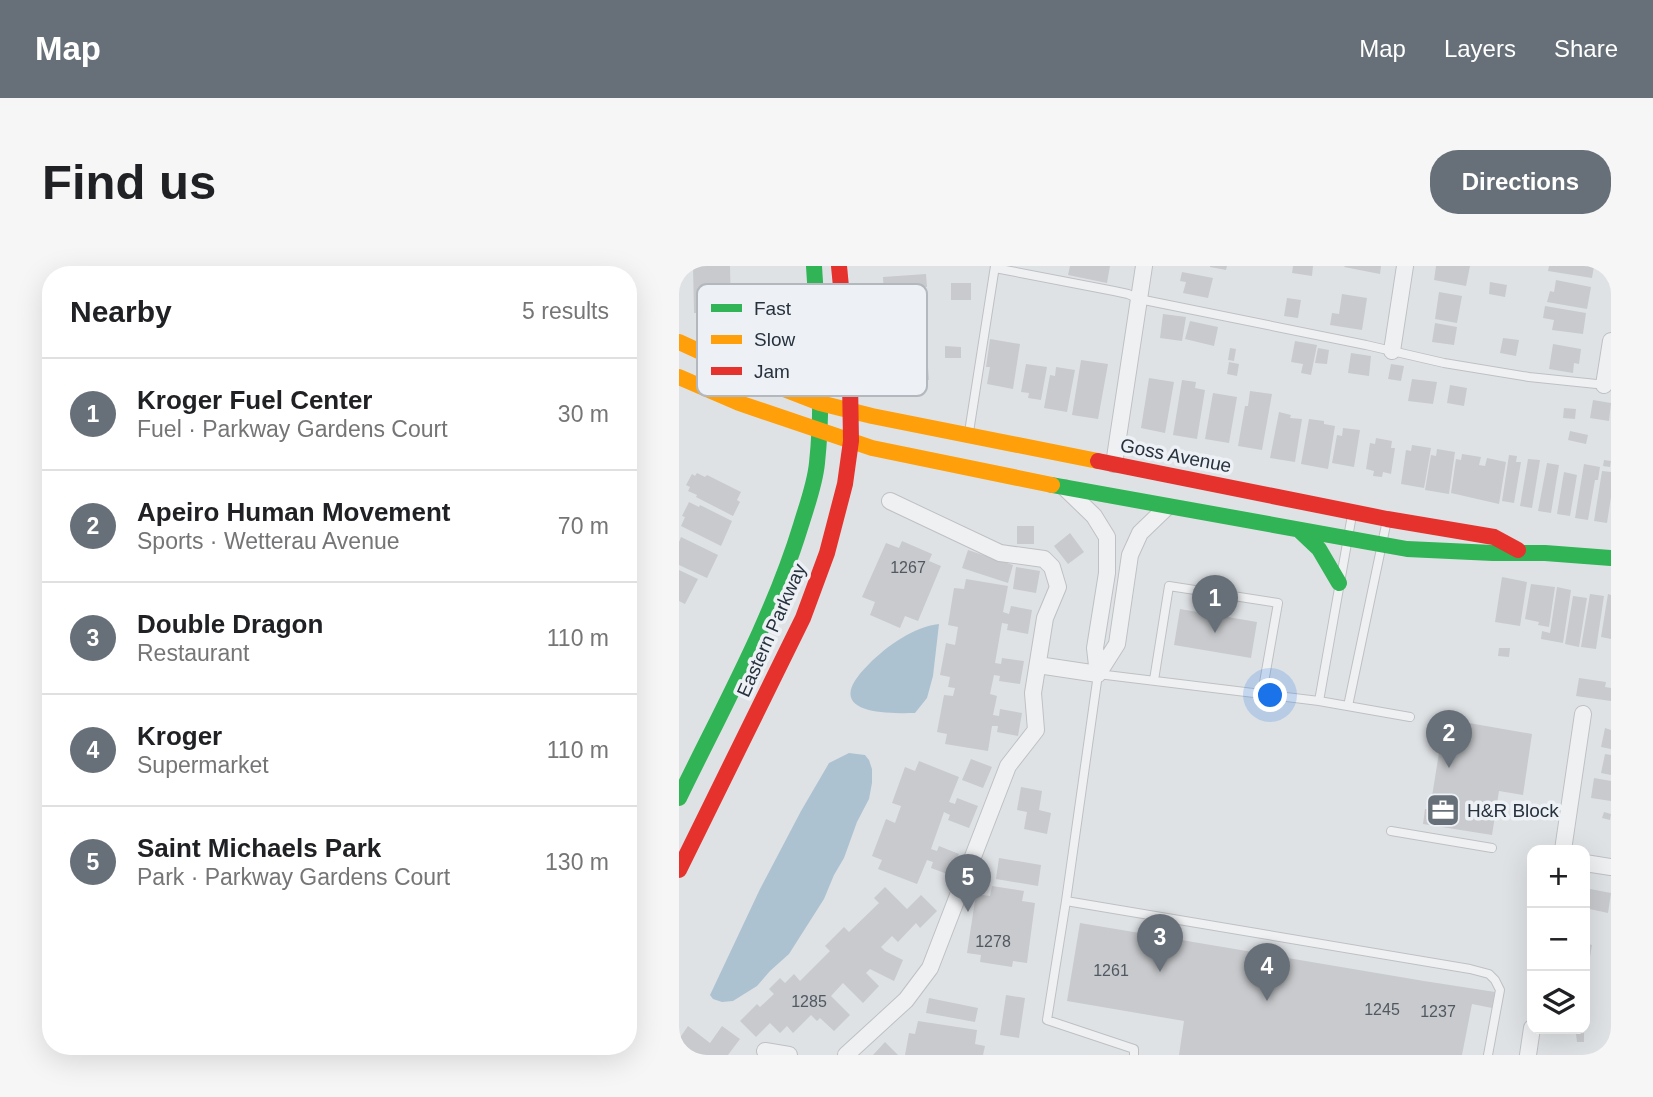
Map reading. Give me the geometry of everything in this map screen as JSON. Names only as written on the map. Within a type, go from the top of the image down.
[{"type":"main road","name":"Eastern Parkway","points":[[814,266],[815,284]]},
{"type":"main road","name":"Eastern Parkway","points":[[839,266],[841,284]]},
{"type":"main road","name":"Goss Avenue","points":[[679,342],[697,350]]},
{"type":"main road","name":"Goss Avenue","points":[[679,377],[697,385]]},
{"type":"main road","name":"Goss Avenue","points":[[723,396],[872,448],[1167,507],[1419,549],[1611,558]]},
{"type":"main road","name":"Goss Avenue","points":[[801,396],[820,404],[871,416],[1387,519],[1494,537],[1522,552]]},
{"type":"main road","name":"Eastern Parkway","points":[[679,798],[773,604],[790,561],[810,499],[817,465],[820,396]]},
{"type":"main road","name":"Eastern Parkway","points":[[679,870],[803,618],[827,553],[845,484],[851,442],[850,396]]},
{"type":"main road","points":[[1300,531],[1319,549],[1339,583]]},
{"type":"street","points":[[1114,464],[1144,266]]},
{"type":"street","points":[[1392,351],[1405,266]]},
{"type":"street","points":[[1608,385],[1611,341]]},
{"type":"street","points":[[1065,488],[1094,516],[1107,537],[1107,573],[1095,648],[1098,674]]},
{"type":"street","points":[[846,1055],[906,1000],[930,968],[1008,766],[1036,730],[1033,693],[1045,618],[1058,587],[1052,567],[1044,559],[1000,553],[890,501]]},
{"type":"street","points":[[1098,674],[1117,644],[1130,555],[1140,533],[1167,507]]},
{"type":"street","points":[[1038,666],[1098,674]]},
{"type":"street","points":[[1564,845],[1583,714]]},
{"type":"street","points":[[1590,864],[1611,867]]},
{"type":"street","points":[[1528,1055],[1531,1034]]},
{"type":"street","points":[[765,1051],[789,1055]]},
{"type":"lane","points":[[968,435],[995,267],[1444,363],[1529,377],[1608,385]]},
{"type":"lane","points":[[1318,701],[1352,512]]},
{"type":"lane","points":[[1348,706],[1387,519]]},
{"type":"lane","points":[[1154,680],[1169,586],[1278,603],[1262,694]]},
{"type":"lane","points":[[1134,1055],[1134,1049],[1047,1020],[1098,674],[1318,701],[1410,717]]},
{"type":"lane","points":[[1391,831],[1492,848]]},
{"type":"lane","points":[[1066,901],[1489,974],[1500,990],[1488,1055]]},
{"type":"water","points":[[939,624],[933,676],[927,698],[915,713],[871,710],[852,700],[851,692],[856,680],[876,657],[910,633]]},
{"type":"water","points":[[849,753],[865,755],[869,760],[872,783],[869,799],[824,899],[789,954],[757,986],[733,1001],[713,999],[710,995],[760,889],[801,811],[829,763]]},
{"type":"building","points":[[693,266],[730,266],[730,284],[697,284],[697,313],[694,313]]},
{"type":"building","points":[[1070,266],[1110,266],[1107,283],[1068,275]]},
{"type":"building","points":[[1210,266],[1227,266],[1226,270]]},
{"type":"building","points":[[1293,266],[1313,266],[1312,276],[1292,273]]},
{"type":"building","points":[[1345,266],[1381,266],[1380,274]]},
{"type":"building","points":[[1436,266],[1470,266],[1466,286],[1434,280]]},
{"type":"building","points":[[1549,266],[1594,266],[1592,278],[1548,271]]},
{"type":"building","points":[[1182,272],[1213,278],[1208,298],[1183,293],[1186,282],[1180,281]]},
{"type":"building","points":[[926,274],[927,284],[883,284],[883,277]]},
{"type":"building","points":[[1556,280],[1591,287],[1587,309],[1547,302],[1550,291],[1554,292]]},
{"type":"building","points":[[1490,282],[1507,285],[1505,297],[1489,294]]},
{"type":"building","points":[[951,283],[971,283],[971,300],[951,300]]},
{"type":"building","points":[[1439,292],[1462,296],[1457,323],[1435,319]]},
{"type":"building","points":[[1342,294],[1367,298],[1362,330],[1330,325],[1332,313],[1339,314]]},
{"type":"building","points":[[1287,298],[1301,300],[1298,318],[1284,316]]},
{"type":"building","points":[[1545,306],[1586,313],[1583,334],[1552,330],[1554,320],[1543,318]]},
{"type":"building","points":[[1163,314],[1186,317],[1182,341],[1160,338]]},
{"type":"building","points":[[1190,321],[1218,327],[1214,346],[1185,339]]},
{"type":"building","points":[[1435,323],[1457,327],[1454,345],[1432,342]]},
{"type":"building","points":[[1503,338],[1519,340],[1516,356],[1500,353]]},
{"type":"building","points":[[990,339],[1020,344],[1013,389],[987,384],[990,367],[986,367]]},
{"type":"building","points":[[1295,341],[1317,345],[1311,375],[1301,373],[1303,364],[1291,362]]},
{"type":"building","points":[[1553,344],[1581,349],[1579,364],[1574,363],[1573,373],[1549,369]]},
{"type":"building","points":[[945,346],[961,347],[961,358],[945,358]]},
{"type":"building","points":[[1230,348],[1236,349],[1234,361],[1228,360]]},
{"type":"building","points":[[1318,348],[1329,350],[1327,364],[1315,363]]},
{"type":"building","points":[[1351,353],[1371,356],[1369,376],[1348,373]]},
{"type":"building","points":[[1081,360],[1108,364],[1098,419],[1072,415]]},
{"type":"building","points":[[1229,362],[1239,364],[1237,376],[1227,374]]},
{"type":"building","points":[[1026,364],[1047,367],[1041,400],[1028,398],[1029,393],[1021,392]]},
{"type":"building","points":[[1391,364],[1404,366],[1401,381],[1388,379]]},
{"type":"building","points":[[1056,367],[1075,370],[1067,412],[1044,408],[1050,375],[1055,376]]},
{"type":"building","points":[[1149,378],[1174,382],[1165,433],[1141,428]]},
{"type":"building","points":[[1412,379],[1437,382],[1433,404],[1408,401]]},
{"type":"building","points":[[1182,380],[1196,382],[1195,388],[1205,390],[1197,439],[1173,435]]},
{"type":"building","points":[[1450,385],[1467,388],[1464,406],[1447,403]]},
{"type":"building","points":[[1250,391],[1272,394],[1262,450],[1238,446]]},
{"type":"building","points":[[1213,393],[1237,397],[1229,443],[1205,439]]},
{"type":"building","points":[[1593,400],[1611,403],[1609,421],[1590,418]]},
{"type":"building","points":[[1564,408],[1576,409],[1575,419],[1563,418]]},
{"type":"building","points":[[1279,412],[1291,415],[1290,418],[1302,419],[1295,462],[1270,458]]},
{"type":"building","points":[[1309,419],[1335,426],[1328,469],[1301,464]]},
{"type":"building","points":[[1343,428],[1360,430],[1354,467],[1332,463],[1337,435],[1342,436]]},
{"type":"building","points":[[1570,431],[1588,435],[1586,444],[1568,440]]},
{"type":"building","points":[[1376,438],[1392,441],[1391,448],[1395,448],[1391,474],[1383,472],[1382,477],[1373,476],[1374,471],[1366,469],[1370,443],[1375,444]]},
{"type":"building","points":[[1412,445],[1431,448],[1424,488],[1401,484],[1406,450],[1411,451]]},
{"type":"building","points":[[1437,449],[1455,452],[1449,494],[1425,490],[1431,455],[1436,456]]},
{"type":"building","points":[[1462,454],[1481,457],[1479,465],[1485,466],[1487,458],[1506,462],[1499,504],[1451,493],[1456,459],[1461,460]]},
{"type":"building","points":[[1509,455],[1517,456],[1516,462],[1521,462],[1514,503],[1502,501]]},
{"type":"building","points":[[1528,459],[1540,460],[1532,508],[1520,506]]},
{"type":"building","points":[[1604,460],[1611,461],[1610,467],[1603,466]]},
{"type":"building","points":[[1547,463],[1559,465],[1551,513],[1538,511]]},
{"type":"building","points":[[1584,464],[1600,467],[1588,520],[1575,518]]},
{"type":"building","points":[[1602,471],[1611,472],[1607,523],[1594,521]]},
{"type":"building","points":[[1564,472],[1577,475],[1570,516],[1557,514]]},
{"type":"building","points":[[697,473],[705,477],[707,475],[741,492],[737,500],[740,502],[733,516],[688,491],[690,487],[686,485],[692,474],[695,476]]},
{"type":"building","points":[[689,502],[732,521],[721,546],[681,526],[685,517],[682,516]]},
{"type":"building","points":[[1017,526],[1034,526],[1034,544],[1017,544]]},
{"type":"building","points":[[1070,533],[1084,552],[1068,564],[1054,546]]},
{"type":"building","points":[[681,537],[718,555],[707,578],[679,565]]},
{"type":"building","points":[[902,541],[932,554],[929,561],[941,566],[918,621],[905,616],[900,628],[870,615],[875,602],[862,597],[886,543],[899,548]]},
{"type":"building","points":[[968,550],[1013,565],[1008,583],[962,568]]},
{"type":"building","points":[[1016,567],[1040,571],[1036,593],[1013,589]]},
{"type":"building","points":[[679,570],[698,579],[685,604],[679,601]]},
{"type":"building","points":[[1502,577],[1527,582],[1520,626],[1495,622]]},
{"type":"building","points":[[966,579],[1008,586],[1003,612],[1009,614],[1011,606],[1032,610],[1028,634],[1007,630],[1008,624],[1002,623],[995,663],[1001,664],[1002,658],[1024,661],[1020,684],[999,681],[1000,676],[994,675],[990,694],[997,696],[993,715],[999,716],[1000,709],[1022,713],[1018,736],[997,732],[998,726],[992,726],[988,751],[945,744],[947,734],[937,732],[944,695],[953,696],[955,688],[948,687],[950,677],[940,675],[946,643],[955,645],[958,627],[948,625],[954,588],[964,589]]},
{"type":"building","points":[[1531,584],[1555,587],[1549,627],[1525,619]]},
{"type":"building","points":[[1557,587],[1571,590],[1563,643],[1541,639],[1542,631],[1550,633]]},
{"type":"building","points":[[1590,594],[1604,596],[1596,649],[1581,647]]},
{"type":"building","points":[[1608,594],[1611,595],[1611,639],[1601,637]]},
{"type":"building","points":[[1573,596],[1587,598],[1579,647],[1565,644]]},
{"type":"building","points":[[1217,602],[1224,603],[1222,616],[1257,622],[1251,658],[1174,645],[1180,609],[1215,615]]},
{"type":"building","points":[[1499,648],[1510,648],[1509,657],[1498,656]]},
{"type":"building","points":[[1579,678],[1606,682],[1605,687],[1611,688],[1611,701],[1576,696]]},
{"type":"building","points":[[1440,718],[1532,734],[1523,795],[1499,791],[1492,835],[1423,824],[1425,809],[1430,809],[1442,734],[1438,733]]},
{"type":"building","points":[[1605,728],[1611,730],[1611,749],[1601,747]]},
{"type":"building","points":[[1605,754],[1611,755],[1611,775],[1601,773]]},
{"type":"building","points":[[971,759],[992,767],[983,788],[962,780]]},
{"type":"building","points":[[919,761],[959,777],[949,802],[955,804],[957,798],[978,806],[969,828],[948,820],[950,815],[944,812],[931,849],[937,851],[939,846],[959,854],[950,875],[931,868],[933,862],[927,860],[917,884],[878,869],[882,860],[872,856],[886,819],[895,823],[901,806],[892,803],[905,767],[915,771]]},
{"type":"building","points":[[1594,778],[1611,781],[1611,801],[1591,798]]},
{"type":"building","points":[[1021,787],[1042,791],[1039,810],[1051,813],[1047,834],[1024,829],[1027,812],[1017,810]]},
{"type":"building","points":[[1604,812],[1611,814],[1610,820],[1602,818]]},
{"type":"building","points":[[999,858],[1041,865],[1038,886],[996,879]]},
{"type":"building","points":[[992,886],[1024,891],[1022,901],[1035,903],[1027,963],[1013,961],[1012,967],[980,962],[981,955],[967,953],[976,894],[990,896]]},
{"type":"building","points":[[885,887],[907,909],[921,895],[937,911],[920,928],[916,923],[898,942],[892,936],[881,947],[903,960],[894,981],[870,969],[866,973],[879,986],[863,1003],[843,983],[831,996],[850,1015],[834,1031],[820,1018],[817,1021],[811,1015],[793,1033],[787,1026],[780,1033],[770,1023],[756,1037],[740,1021],[757,1004],[760,1007],[774,994],[769,989],[780,978],[785,983],[794,974],[800,981],[830,951],[825,946],[844,927],[849,932],[879,903],[874,898]]},
{"type":"building","points":[[1590,889],[1611,893],[1608,913],[1590,909]]},
{"type":"building","points":[[1080,923],[1495,992],[1492,1008],[1472,1004],[1462,1055],[1179,1055],[1184,1021],[1067,1001]]},
{"type":"building","points":[[1006,995],[1025,998],[1019,1038],[1000,1035]]},
{"type":"building","points":[[929,998],[978,1008],[975,1022],[926,1013]]},
{"type":"building","points":[[918,1021],[977,1030],[975,1044],[985,1046],[983,1055],[905,1055],[909,1033],[915,1034]]},
{"type":"building","points":[[688,1026],[710,1043],[722,1026],[740,1039],[728,1055],[679,1055],[679,1039]]},
{"type":"building","points":[[1576,1034],[1584,1034],[1584,1042],[1577,1042]]},
{"type":"building","points":[[885,1042],[898,1055],[873,1055]]},
{"type":"traffic: fast","points":[[814,266],[815,284]]},
{"type":"traffic: fast","points":[[679,798],[761,630],[789,560],[813,487],[817,463],[820,396]]},
{"type":"traffic: fast","points":[[1052,485],[1407,549],[1611,558]]},
{"type":"traffic: fast","points":[[1300,531],[1319,549],[1339,583]]},
{"type":"traffic: slow","points":[[679,342],[697,350]]},
{"type":"traffic: slow","points":[[679,377],[697,385]]},
{"type":"traffic: slow","points":[[723,396],[872,448],[1052,485]]},
{"type":"traffic: slow","points":[[802,396],[872,416],[1098,461]]},
{"type":"traffic: jam","points":[[839,266],[841,284]]},
{"type":"traffic: jam","points":[[679,870],[803,618],[827,553],[845,484],[851,441],[850,396]]},
{"type":"traffic: jam","points":[[1098,461],[1387,519],[1494,537],[1518,550]]},
{"type":"place","name":"Kroger Fuel Center","points":[[1215,633]]},
{"type":"place","name":"Apeiro Human Movement","points":[[1449,768]]},
{"type":"place","name":"H&R Block","points":[[1443,810]]},
{"type":"place","name":"Saint Michaels Park","points":[[968,912]]},
{"type":"place","name":"Double Dragon","points":[[1160,972]]},
{"type":"place","name":"Kroger","points":[[1267,1001]]}]
